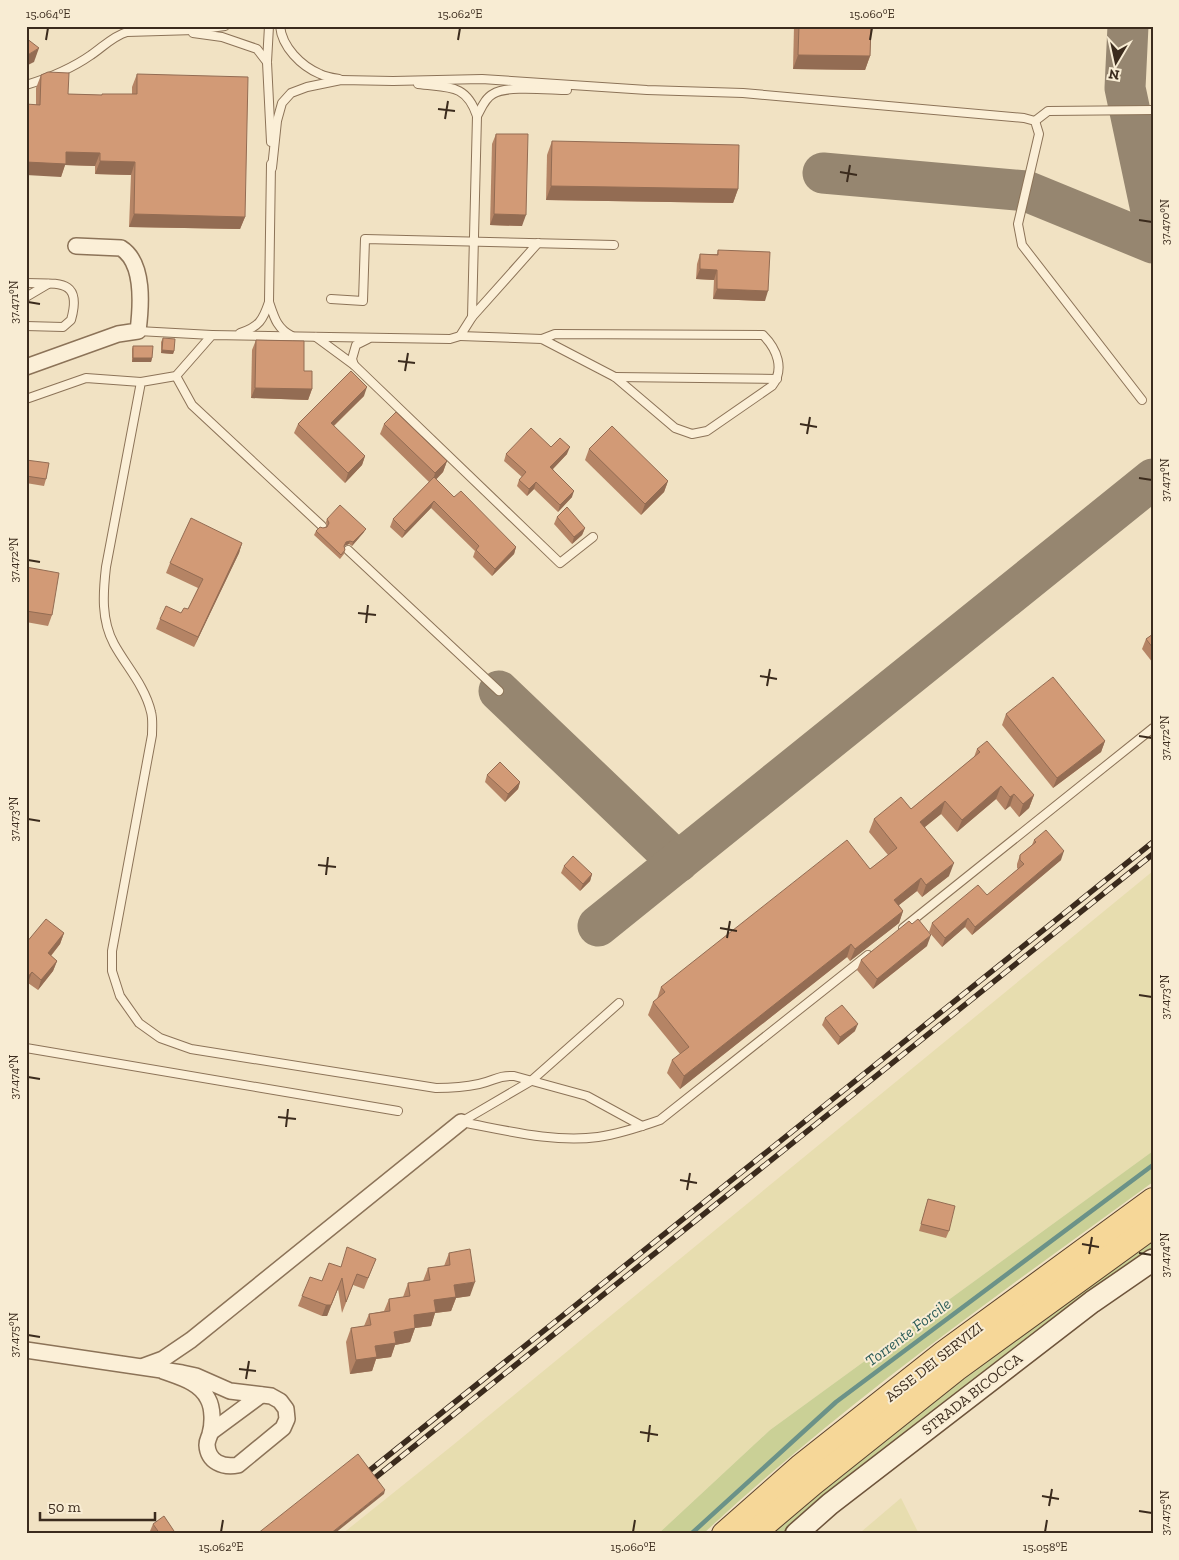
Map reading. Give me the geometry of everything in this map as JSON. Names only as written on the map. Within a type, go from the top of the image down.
[{"type":"main road","name":"ASSE DEI SERVIZI","points":[[724,1534],[800,1467],[944,1353],[1153,1200]]},
{"type":"main road","name":"ASSE DEI SERVIZI","points":[[753,1534],[813,1483],[956,1369],[1153,1226]]},
{"type":"main road","name":"STRADA BICOCCA","points":[[796,1534],[838,1498],[1076,1314],[1153,1260]]},
{"type":"street","points":[[26,367],[118,334],[138,331],[141,298],[132,257],[121,248],[76,246]]},
{"type":"street","points":[[140,1367],[163,1359],[191,1340],[461,1122]]},
{"type":"street","points":[[26,1350],[196,1376],[230,1391],[271,1396],[280,1400],[286,1409],[287,1419],[283,1428],[238,1465],[222,1466],[215,1462],[207,1448],[211,1432],[212,1410],[203,1390],[192,1382],[163,1371]]},
{"type":"street","points":[[211,1432],[261,1395]]},
{"type":"lane","points":[[150,32],[159,26]]},
{"type":"lane","points":[[26,86],[48,79],[66,70],[117,35],[130,29],[150,32],[178,28],[225,26]]},
{"type":"lane","points":[[234,335],[254,328],[264,317],[269,302],[272,168],[267,62],[269,26]]},
{"type":"lane","points":[[280,26],[284,44],[299,60],[320,74],[341,80]]},
{"type":"lane","points":[[178,28],[222,37],[257,49],[267,62]]},
{"type":"lane","points":[[272,168],[277,120],[282,103],[291,93],[307,87],[341,80],[482,80],[647,90]]},
{"type":"lane","points":[[394,81],[455,89],[465,93],[478,116]]},
{"type":"lane","points":[[472,317],[478,116],[485,102],[493,94],[507,89],[743,93],[1024,118],[1034,121]]},
{"type":"lane","points":[[1034,121],[1048,111],[1153,110]]},
{"type":"lane","points":[[1034,121],[1039,134],[1018,224],[1022,245],[1142,400]]},
{"type":"lane","points":[[331,299],[364,301],[365,239],[614,245]]},
{"type":"lane","points":[[460,336],[472,317],[538,243]]},
{"type":"lane","points":[[26,283],[63,285],[70,288],[74,294],[71,320],[63,327],[26,326]]},
{"type":"lane","points":[[26,297],[48,284]]},
{"type":"lane","points":[[269,302],[274,319],[280,327],[285,332],[296,336]]},
{"type":"lane","points":[[138,331],[267,336],[450,339],[460,336],[542,339],[555,334],[763,335],[773,345],[779,360],[777,379],[772,386],[707,432],[692,434],[675,428],[615,377],[542,339]]},
{"type":"lane","points":[[26,399],[86,378],[141,382],[176,376],[212,334]]},
{"type":"lane","points":[[316,337],[354,365],[560,563],[593,538]]},
{"type":"lane","points":[[354,365],[352,359],[356,345],[362,340],[372,338]]},
{"type":"lane","points":[[176,376],[192,405],[322,526]]},
{"type":"lane","points":[[615,377],[777,379]]},
{"type":"lane","points":[[141,382],[106,568],[104,593],[104,616],[113,642],[141,687],[151,712],[152,735],[112,951],[112,971],[120,996],[139,1023],[160,1038],[191,1049],[436,1088],[456,1088],[481,1084],[502,1076],[531,1081],[587,1096],[642,1126]]},
{"type":"lane","points":[[348,550],[498,691]]},
{"type":"lane","points":[[895,934],[1153,728]]},
{"type":"lane","points":[[461,1122],[556,1138],[596,1137],[660,1120],[873,952]]},
{"type":"lane","points":[[461,1122],[531,1081],[619,1003]]},
{"type":"lane","points":[[26,1048],[398,1111]]},
{"type":"shaded area","points":[[1153,871],[1153,1151],[770,1430],[658,1534],[342,1534],[453,1445]]},
{"type":"shaded area","points":[[901,1498],[919,1534],[859,1534],[861,1532]]},
{"type":"green space","points":[[1153,1151],[1153,1182],[922,1351],[810,1440],[703,1534],[658,1534],[770,1430]]},
{"type":"green space","points":[[1153,1240],[1153,1250],[1071,1307],[962,1389],[871,1460],[782,1534],[772,1534],[911,1419],[1007,1346]]},
{"type":"building","points":[[799,26],[871,26],[870,56],[798,55]]},
{"type":"building","points":[[26,38],[39,48],[26,56]]},
{"type":"building","points":[[48,72],[69,73],[68,94],[102,95],[137,94],[137,74],[248,77],[245,217],[134,214],[135,162],[100,161],[100,153],[66,152],[66,164],[26,162],[26,104],[40,105],[41,75]]},
{"type":"building","points":[[496,134],[528,134],[526,215],[494,214]]},
{"type":"building","points":[[552,141],[739,145],[738,189],[551,186]]},
{"type":"building","points":[[718,250],[770,252],[768,291],[717,289],[717,270],[700,269],[700,254],[718,255]]},
{"type":"building","points":[[163,338],[175,339],[174,351],[162,350]]},
{"type":"building","points":[[256,340],[304,341],[304,371],[312,371],[312,389],[255,388]]},
{"type":"building","points":[[133,346],[153,346],[152,358],[133,358]]},
{"type":"building","points":[[351,371],[367,387],[331,423],[365,456],[348,473],[298,424]]},
{"type":"building","points":[[396,412],[447,461],[435,473],[384,424]]},
{"type":"building","points":[[612,426],[668,481],[645,504],[589,449]]},
{"type":"building","points":[[531,428],[551,447],[560,438],[570,447],[550,467],[574,491],[560,505],[536,482],[529,489],[519,480],[526,472],[506,454]]},
{"type":"building","points":[[26,460],[49,463],[46,479],[26,476]]},
{"type":"building","points":[[434,477],[454,497],[461,491],[516,547],[495,569],[476,550],[479,546],[434,501],[405,531],[393,519]]},
{"type":"building","points":[[340,505],[366,529],[353,542],[346,542],[345,550],[341,555],[316,531],[320,527],[327,527],[329,523],[327,519]]},
{"type":"building","points":[[567,507],[585,528],[574,537],[557,517]]},
{"type":"building","points":[[191,518],[242,543],[198,637],[160,619],[166,606],[181,613],[184,608],[188,609],[203,579],[170,563]]},
{"type":"building","points":[[26,567],[59,573],[52,615],[26,611]]},
{"type":"building","points":[[1153,634],[1153,648],[1146,639]]},
{"type":"building","points":[[1053,677],[1105,741],[1057,778],[1006,714]]},
{"type":"building","points":[[987,741],[1034,795],[1023,804],[1014,794],[1010,797],[1001,786],[962,820],[945,801],[920,822],[954,863],[926,885],[921,878],[894,900],[903,911],[855,949],[851,944],[684,1076],[672,1060],[689,1047],[653,1002],[665,992],[661,987],[847,840],[870,869],[897,848],[874,819],[901,797],[911,809],[980,752],[977,749]]},
{"type":"building","points":[[500,762],[520,782],[508,794],[487,775]]},
{"type":"building","points":[[1046,830],[1064,851],[975,927],[968,918],[945,938],[932,923],[978,885],[987,895],[1024,864],[1020,860],[1020,855],[1036,842],[1034,840]]},
{"type":"building","points":[[573,856],[592,874],[583,884],[564,866]]},
{"type":"building","points":[[46,919],[64,933],[48,953],[57,961],[41,980],[32,972],[26,979],[26,943]]},
{"type":"building","points":[[918,919],[931,935],[877,979],[861,960],[909,921],[912,924]]},
{"type":"building","points":[[842,1005],[858,1024],[840,1037],[825,1018]]},
{"type":"building","points":[[928,1199],[955,1206],[949,1231],[921,1224]]},
{"type":"building","points":[[347,1247],[376,1259],[368,1278],[357,1274],[346,1302],[342,1278],[331,1305],[302,1296],[310,1277],[322,1281],[329,1263],[341,1267]]},
{"type":"building","points":[[470,1249],[475,1282],[454,1285],[456,1297],[434,1300],[436,1312],[414,1315],[415,1328],[394,1332],[396,1343],[375,1346],[377,1357],[356,1360],[351,1328],[371,1325],[369,1314],[390,1311],[389,1299],[410,1296],[408,1283],[430,1280],[428,1268],[450,1265],[449,1253]]},
{"type":"building","points":[[358,1454],[385,1490],[330,1534],[257,1534]]},
{"type":"building","points":[[164,1516],[176,1534],[160,1534],[153,1524]]},
{"type":"waterway","name":"Torrente Forcile","points":[[691,1534],[836,1402],[1153,1165]]},
{"type":"taxiway","points":[[1128,26],[1125,88],[1153,220]]},
{"type":"taxiway","points":[[823,173],[1026,191],[1153,243]]},
{"type":"taxiway","points":[[598,926],[1153,479]]},
{"type":"taxiway","points":[[499,691],[678,862]]},
{"type":"railway","points":[[359,1479],[1153,842]]},
{"type":"railway","points":[[366,1485],[1153,854]]}]
